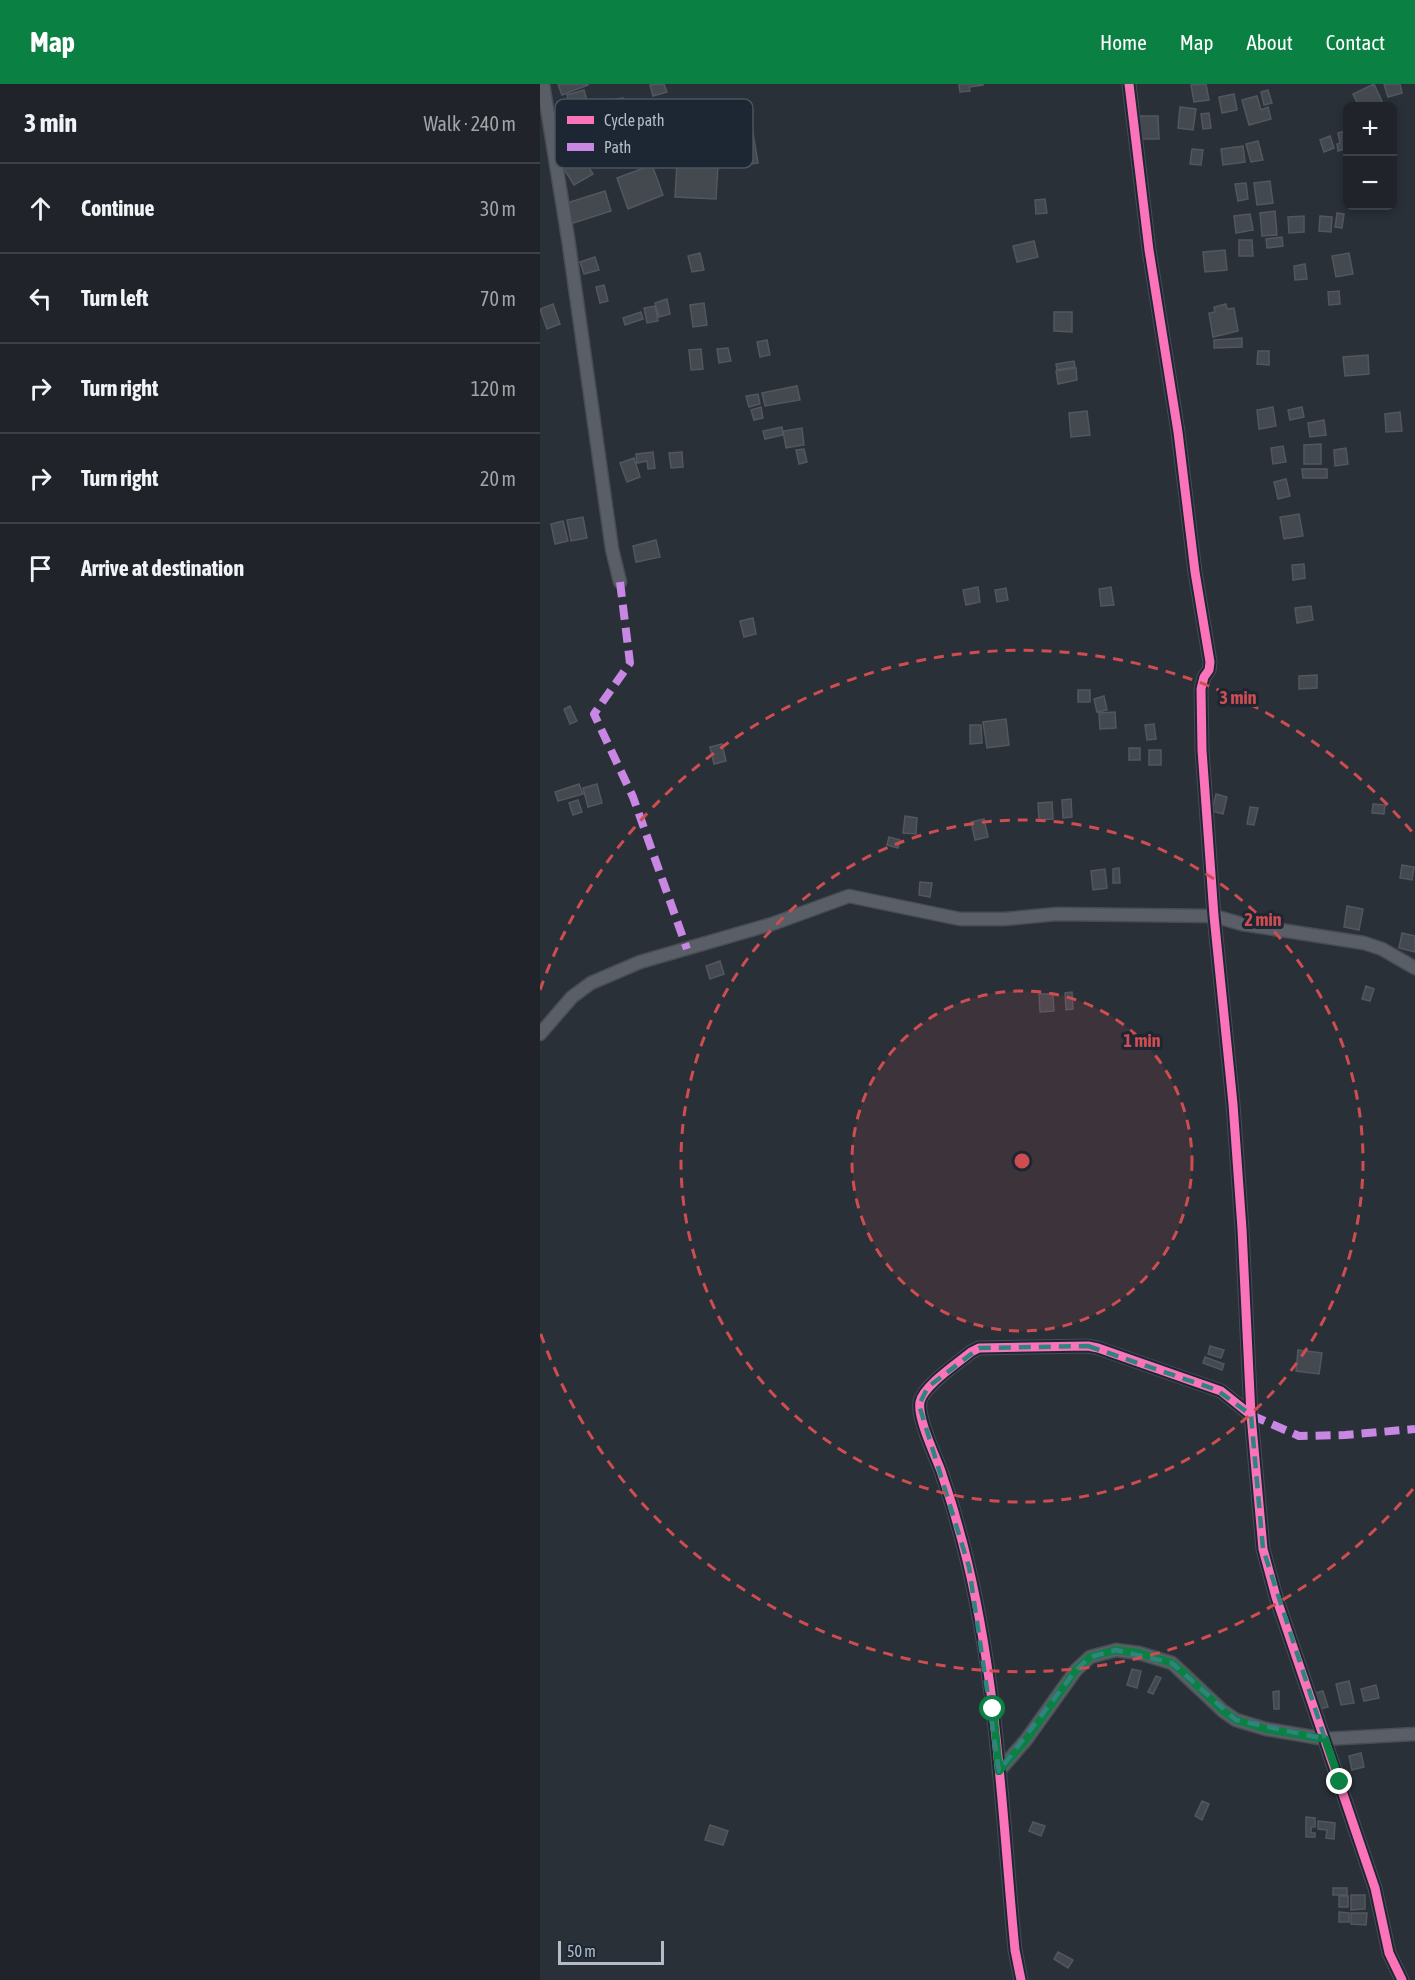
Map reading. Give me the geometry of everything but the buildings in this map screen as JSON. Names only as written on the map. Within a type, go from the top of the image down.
[{"type":"street","points":[[543,84],[555,158]]},
{"type":"street","points":[[1130,84],[1149,250],[1178,432],[1195,572],[1210,662],[1201,689],[1201,717],[1214,916],[1233,1104],[1251,1415],[1263,1549],[1276,1597],[1375,1888],[1389,1953],[1402,1980]]},
{"type":"street","points":[[557,168],[612,549],[620,582]]},
{"type":"street","points":[[540,1034],[572,997],[591,983],[640,962],[741,934],[849,896],[960,920],[1057,914],[1214,916],[1242,924],[1364,943],[1382,949],[1415,969]]},
{"type":"street","points":[[1021,1980],[1015,1950],[993,1709],[973,1589],[956,1518],[919,1405],[925,1392],[971,1352],[979,1348],[1088,1346],[1217,1390],[1251,1415]]},
{"type":"street","points":[[999,1771],[1026,1740],[1076,1670],[1090,1657],[1116,1650],[1139,1653],[1172,1663],[1223,1711],[1236,1720],[1266,1729],[1325,1739],[1415,1734]]},
{"type":"highlighted area","points":[[1088,1346],[1217,1390],[1251,1415],[1263,1549],[1325,1739],[1236,1720],[1172,1663],[1116,1650],[1090,1657],[1076,1670],[999,1771],[969,1567],[919,1405],[928,1387],[979,1348]]},
{"type":"marked path","points":[[620,582],[630,663],[594,714],[633,797],[687,949]]},
{"type":"marked path","points":[[1251,1415],[1299,1436],[1415,1429]]},
{"type":"cycle path","points":[[1129,84],[1149,250],[1178,432],[1195,572],[1210,662],[1201,689],[1202,750],[1214,916],[1233,1104],[1251,1415],[1263,1549],[1276,1597],[1375,1888],[1389,1953],[1402,1980]]},
{"type":"cycle path","points":[[1021,1980],[1015,1950],[996,1733],[981,1625],[954,1513],[921,1417],[920,1402],[927,1389],[942,1375],[979,1348],[1088,1346],[1221,1391],[1251,1415]]},
{"type":"route","points":[[993,1709],[999,1771],[1026,1740],[1076,1670],[1090,1657],[1116,1650],[1139,1653],[1172,1663],[1214,1703],[1236,1720],[1266,1729],[1325,1739],[1340,1782]]}]
